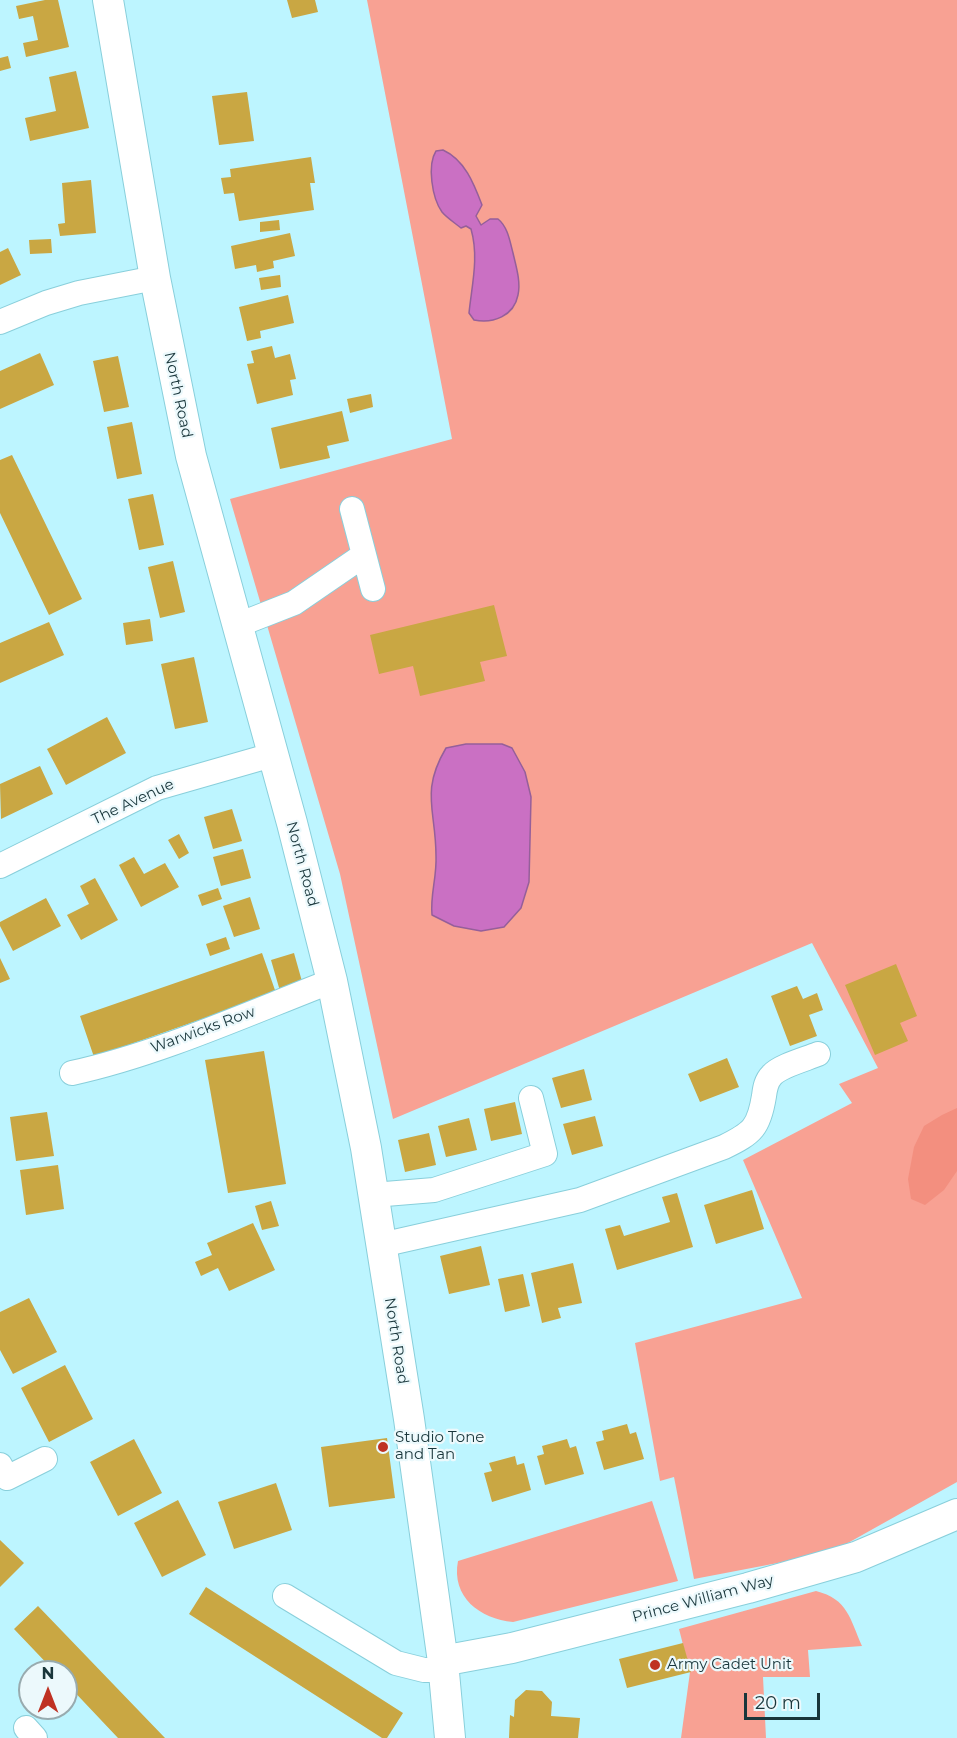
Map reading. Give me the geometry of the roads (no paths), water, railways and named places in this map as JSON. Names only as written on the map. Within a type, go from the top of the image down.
[{"type":"street","name":"North Road","points":[[108,0],[155,278],[191,456],[333,981],[366,1148],[409,1419],[443,1665],[450,1738]]},
{"type":"street","points":[[0,322],[46,303],[79,293],[155,278]]},
{"type":"street","points":[[352,509],[374,589]]},
{"type":"street","points":[[238,625],[294,603],[364,555]]},
{"type":"street","name":"The Avenue","points":[[0,866],[157,788],[272,755]]},
{"type":"street","name":"Warwicks Row","points":[[72,1073],[103,1066],[194,1034],[333,981]]},
{"type":"street","points":[[381,1245],[580,1200],[724,1147],[741,1139],[754,1129],[760,1117],[766,1082],[773,1073],[818,1054]]},
{"type":"street","points":[[373,1195],[434,1190],[545,1154],[531,1098]]},
{"type":"street","points":[[0,1465],[7,1478],[45,1459]]},
{"type":"street","name":"Prince William Way","points":[[443,1665],[748,1588],[856,1557],[957,1514]]},
{"type":"street","points":[[285,1596],[396,1663],[424,1670],[443,1665]]},
{"type":"place","name":"Studio Tone and Tan","points":[[383,1447]]},
{"type":"place","name":"Army Cadet Unit","points":[[655,1665]]}]
